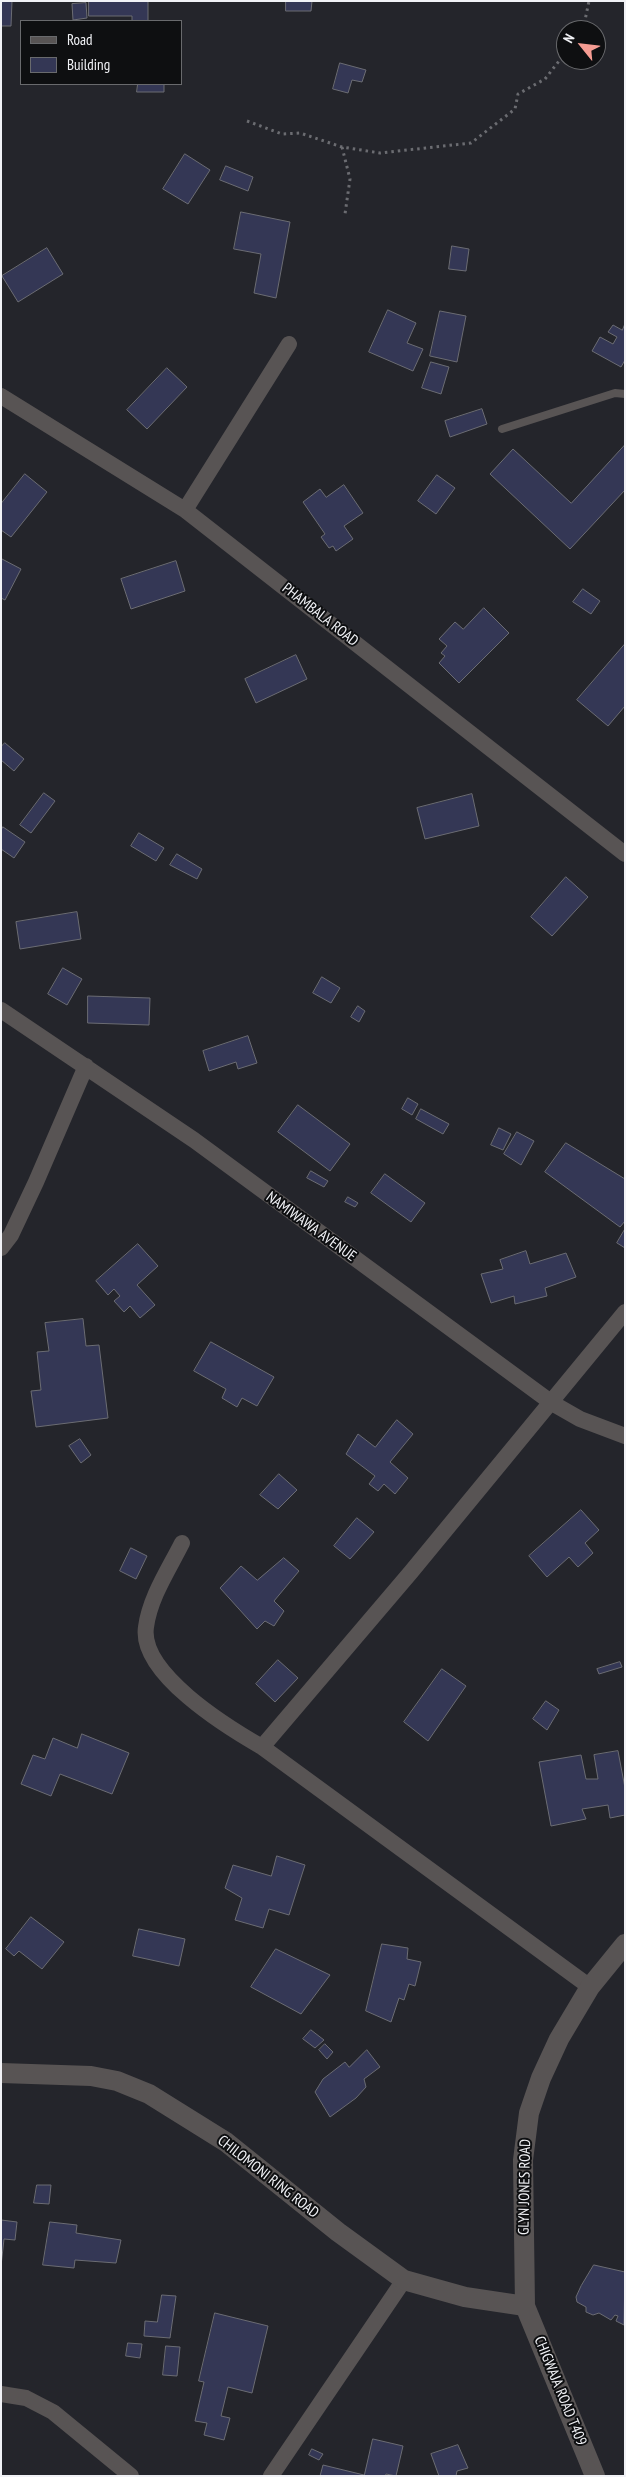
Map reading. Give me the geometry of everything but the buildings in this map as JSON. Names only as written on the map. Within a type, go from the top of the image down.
[{"type":"street","points":[[185,510],[290,344]]},
{"type":"street","name":"PHAMBALA ROAD","points":[[1,396],[185,510],[625,854]]},
{"type":"street","name":"NAMIWAWA AVENUE","points":[[1,1010],[194,1140],[552,1403],[580,1419],[625,1436]]},
{"type":"street","points":[[1,1248],[12,1235],[86,1066]]},
{"type":"street","points":[[262,1747],[552,1403],[625,1312]]},
{"type":"street","points":[[182,1543],[150,1608],[145,1629],[148,1652],[179,1690],[232,1730],[262,1747],[590,1987]]},
{"type":"street","name":"GLYN JONES ROAD","points":[[525,2306],[523,2160],[529,2113],[541,2078],[559,2039],[590,1987],[625,1944]]},
{"type":"street","name":"CHILOMONI RING ROAD","points":[[1,2073],[91,2076],[117,2081],[149,2094],[226,2142],[338,2232],[404,2280],[465,2298],[525,2306]]},
{"type":"street","points":[[271,2476],[404,2280]]},
{"type":"street","name":"CHIGWAJA ROAD T409","points":[[525,2306],[595,2476]]},
{"type":"street","points":[[1,2394],[26,2398],[52,2412],[131,2476]]},
{"type":"lane","points":[[502,429],[615,393],[625,394]]},
{"type":"path","points":[[584,20],[589,1]]},
{"type":"path","points":[[247,121],[282,134],[300,133],[342,147],[380,153],[471,143],[515,109],[518,94],[545,79],[556,65]]},
{"type":"path","points":[[342,147],[350,179],[345,214]]}]
